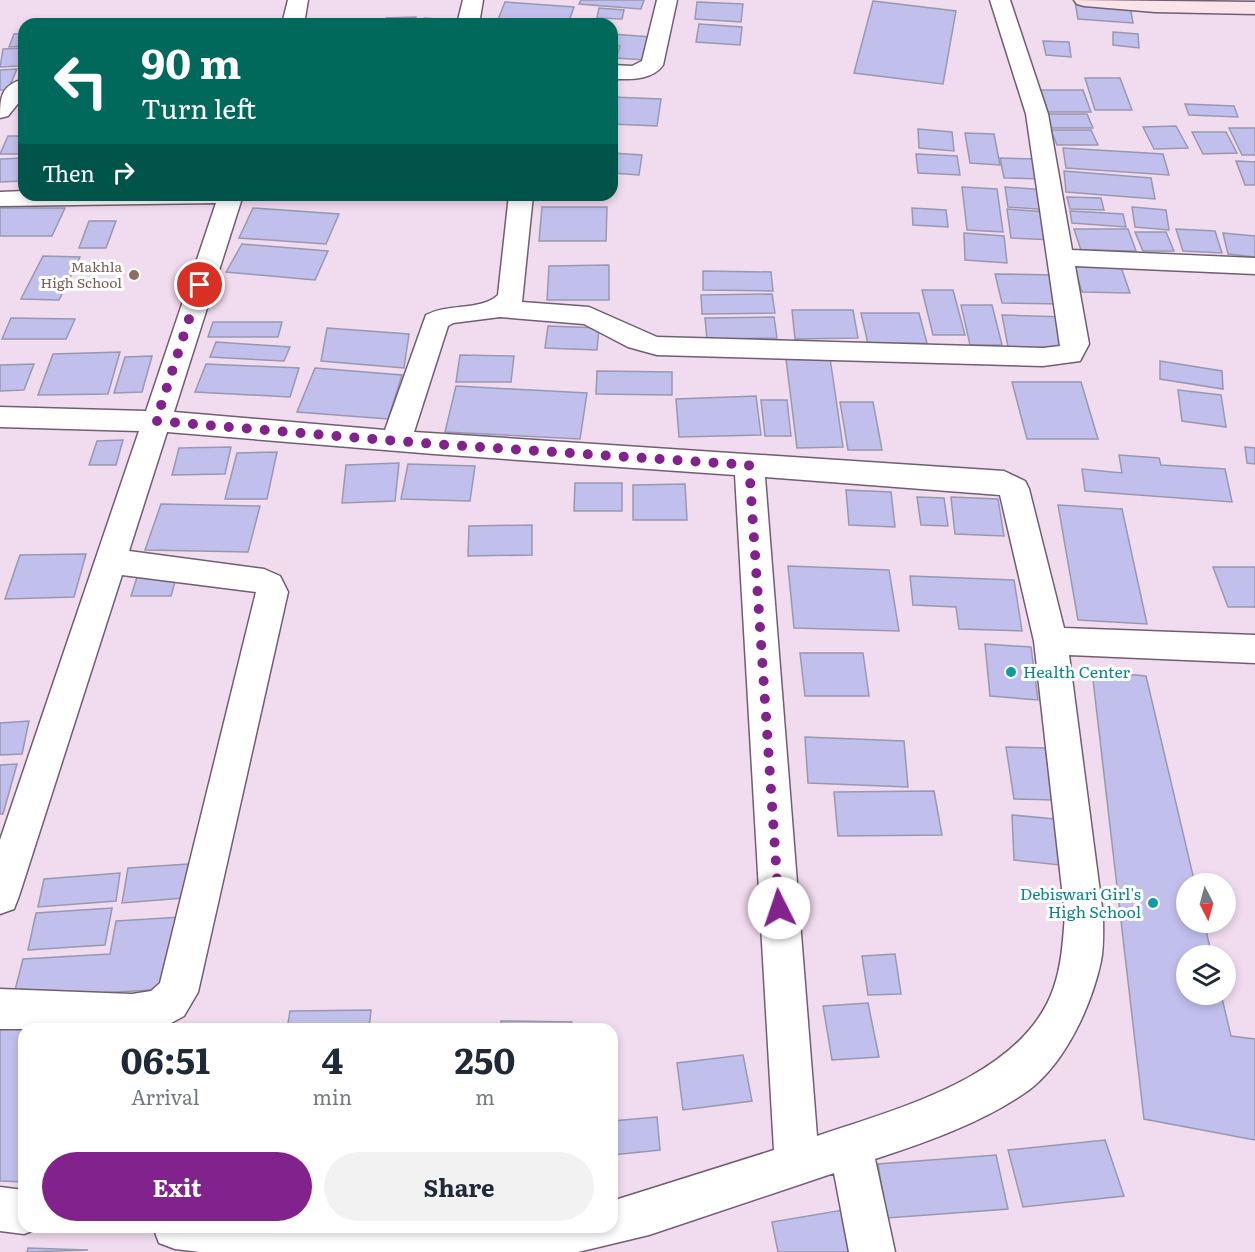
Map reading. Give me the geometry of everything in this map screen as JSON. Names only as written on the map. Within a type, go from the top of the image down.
[{"type":"main road","points":[[1095,0],[1155,6],[1248,5]]},
{"type":"street","points":[[294,18],[298,0]]},
{"type":"street","points":[[469,18],[473,0]]},
{"type":"street","points":[[618,72],[635,73],[652,64],[667,0]]},
{"type":"street","points":[[497,308],[589,316],[638,341],[657,346],[1062,356],[1073,352],[1075,344],[1037,114],[1000,0]]},
{"type":"street","points":[[0,111],[18,90]]},
{"type":"street","points":[[0,199],[18,199]]},
{"type":"street","points":[[0,896],[229,201]]},
{"type":"street","points":[[396,441],[436,321],[440,318],[486,312],[497,308],[507,302],[513,292],[515,237],[521,201]]},
{"type":"street","points":[[1061,257],[1255,266]]},
{"type":"street","points":[[0,417],[156,421],[396,441],[1004,482],[1017,495],[1051,641],[1084,915],[1082,958],[1071,998],[1047,1039],[1015,1074],[968,1101],[920,1123],[618,1223]]},
{"type":"street","points":[[749,465],[797,1164]]},
{"type":"street","points":[[0,1009],[132,1014],[158,1010],[170,1002],[178,992],[272,592],[264,581],[110,561]]},
{"type":"street","points":[[1051,641],[1255,649]]},
{"type":"street","points":[[851,1147],[872,1252]]},
{"type":"street","points":[[0,1209],[18,1211]]},
{"type":"street","points":[[217,1233],[316,1247],[499,1242],[588,1233]]},
{"type":"building","points":[[581,0],[644,0],[641,9],[579,4]]},
{"type":"building","points":[[873,1],[956,11],[943,84],[854,73]]},
{"type":"building","points":[[505,2],[574,7],[570,18],[499,18]]},
{"type":"building","points":[[697,2],[743,4],[741,22],[695,19]]},
{"type":"building","points":[[1075,2],[1130,6],[1133,23],[1078,19]]},
{"type":"building","points":[[599,8],[624,10],[622,19],[597,18]]},
{"type":"building","points":[[699,24],[742,27],[740,45],[696,42]]},
{"type":"building","points":[[1113,32],[1138,34],[1139,48],[1113,45]]},
{"type":"building","points":[[14,34],[18,34],[18,46],[9,47]]},
{"type":"building","points":[[618,34],[651,37],[645,60],[618,58],[620,46],[618,46]]},
{"type":"building","points":[[1043,41],[1069,42],[1071,57],[1046,55]]},
{"type":"building","points":[[18,48],[18,66],[0,67],[3,49]]},
{"type":"building","points":[[17,69],[8,90],[0,90],[0,70]]},
{"type":"building","points":[[1085,78],[1120,78],[1132,110],[1095,110]]},
{"type":"building","points":[[1041,90],[1083,90],[1091,112],[1048,112]]},
{"type":"building","points":[[618,97],[661,99],[657,126],[618,124]]},
{"type":"building","points":[[1185,104],[1234,106],[1238,117],[1189,115]]},
{"type":"building","points":[[1044,114],[1087,114],[1093,128],[1049,128]]},
{"type":"building","points":[[1176,126],[1188,148],[1154,149],[1143,127]]},
{"type":"building","points":[[1229,128],[1255,128],[1255,155],[1242,155]]},
{"type":"building","points":[[918,129],[952,132],[954,151],[919,148]]},
{"type":"building","points":[[1051,130],[1091,130],[1098,145],[1057,145]]},
{"type":"building","points":[[1192,132],[1226,132],[1237,153],[1203,154]]},
{"type":"building","points":[[965,133],[994,134],[1000,165],[970,163]]},
{"type":"building","points":[[8,136],[18,136],[18,154],[0,154]]},
{"type":"building","points":[[1063,148],[1163,154],[1169,175],[1066,168]]},
{"type":"building","points":[[618,153],[642,155],[639,175],[618,173]]},
{"type":"building","points":[[916,154],[957,156],[960,175],[918,173]]},
{"type":"building","points":[[18,158],[18,181],[0,182],[0,159]]},
{"type":"building","points":[[1000,158],[1039,159],[1044,179],[1004,178]]},
{"type":"building","points":[[1236,161],[1255,162],[1255,185],[1245,185]]},
{"type":"building","points":[[1064,171],[1151,178],[1155,199],[1066,192]]},
{"type":"building","points":[[962,187],[997,189],[1003,232],[967,230]]},
{"type":"building","points":[[1005,187],[1047,190],[1051,210],[1008,207]]},
{"type":"building","points":[[1067,197],[1101,198],[1104,210],[1070,209]]},
{"type":"building","points":[[542,207],[607,207],[606,241],[539,241]]},
{"type":"building","points":[[1132,207],[1166,210],[1169,230],[1135,227]]},
{"type":"building","points":[[0,208],[65,208],[52,236],[0,236]]},
{"type":"building","points":[[253,208],[339,214],[326,244],[239,238]]},
{"type":"building","points":[[912,208],[946,210],[948,227],[913,225]]},
{"type":"building","points":[[1007,209],[1047,212],[1053,240],[1011,238]]},
{"type":"building","points":[[1070,211],[1123,214],[1126,227],[1072,223]]},
{"type":"building","points":[[89,221],[116,221],[106,248],[79,248]]},
{"type":"building","points":[[1074,229],[1128,229],[1136,251],[1081,250]]},
{"type":"building","points":[[1176,229],[1215,231],[1222,253],[1183,251]]},
{"type":"building","points":[[1135,232],[1166,232],[1174,251],[1143,251]]},
{"type":"building","points":[[964,233],[1004,236],[1007,263],[965,260]]},
{"type":"building","points":[[1223,233],[1255,236],[1255,257],[1228,254]]},
{"type":"building","points":[[242,244],[328,251],[315,280],[226,272]]},
{"type":"building","points":[[43,256],[80,257],[59,300],[21,299]]},
{"type":"building","points":[[1073,263],[1120,264],[1130,293],[1082,292]]},
{"type":"building","points":[[609,265],[609,300],[547,300],[549,266]]},
{"type":"building","points":[[703,271],[771,272],[773,291],[703,290]]},
{"type":"building","points":[[995,274],[1058,275],[1066,304],[1002,303]]},
{"type":"building","points":[[922,290],[953,290],[965,335],[933,335]]},
{"type":"building","points":[[772,294],[775,313],[702,314],[701,295]]},
{"type":"building","points":[[961,305],[992,305],[1002,345],[970,345]]},
{"type":"building","points":[[792,310],[853,310],[858,338],[795,339]]},
{"type":"building","points":[[861,313],[919,313],[927,343],[868,344]]},
{"type":"building","points":[[1002,315],[1066,317],[1073,349],[1008,347]]},
{"type":"building","points":[[774,317],[777,338],[707,339],[705,318]]},
{"type":"building","points":[[11,318],[75,319],[66,339],[2,339]]},
{"type":"building","points":[[213,322],[282,322],[278,337],[208,337]]},
{"type":"building","points":[[548,326],[599,328],[597,350],[545,348]]},
{"type":"building","points":[[327,328],[409,334],[404,368],[321,361]]},
{"type":"building","points":[[216,342],[290,347],[284,361],[210,357]]},
{"type":"building","points":[[120,352],[108,394],[38,395],[53,354]]},
{"type":"building","points":[[460,355],[514,356],[511,382],[456,382]]},
{"type":"building","points":[[152,356],[142,392],[114,393],[125,357]]},
{"type":"building","points":[[830,358],[843,447],[797,448],[786,359]]},
{"type":"building","points":[[1160,361],[1222,371],[1223,389],[1160,379]]},
{"type":"building","points":[[34,364],[24,390],[0,391],[0,365]]},
{"type":"building","points":[[206,364],[299,368],[290,397],[195,392]]},
{"type":"building","points":[[315,368],[402,375],[388,419],[297,412]]},
{"type":"building","points":[[597,371],[672,372],[672,395],[596,394]]},
{"type":"building","points":[[1012,382],[1081,382],[1098,439],[1027,439]]},
{"type":"building","points":[[456,386],[587,393],[580,439],[445,432]]},
{"type":"building","points":[[1178,390],[1221,395],[1226,427],[1182,421]]},
{"type":"building","points":[[756,396],[761,435],[679,437],[676,399]]},
{"type":"building","points":[[761,400],[787,400],[791,436],[765,436]]},
{"type":"building","points":[[840,402],[873,402],[882,450],[848,450]]},
{"type":"building","points":[[123,440],[116,465],[89,465],[97,441]]},
{"type":"building","points":[[231,447],[225,474],[172,475],[179,448]]},
{"type":"building","points":[[1245,447],[1255,448],[1255,464],[1247,463]]},
{"type":"building","points":[[277,452],[267,499],[225,499],[237,453]]},
{"type":"building","points":[[1119,455],[1159,458],[1161,465],[1225,469],[1232,502],[1085,491],[1082,469],[1122,473]]},
{"type":"building","points":[[399,463],[395,501],[342,503],[346,465]]},
{"type":"building","points":[[408,464],[475,466],[470,501],[401,499]]},
{"type":"building","points":[[575,483],[622,483],[622,511],[574,511]]},
{"type":"building","points":[[685,484],[687,520],[633,520],[633,485]]},
{"type":"building","points":[[846,490],[891,492],[895,527],[849,525]]},
{"type":"building","points":[[917,497],[944,498],[948,526],[921,525]]},
{"type":"building","points":[[951,497],[998,499],[1004,536],[955,534]]},
{"type":"building","points":[[161,504],[260,506],[248,552],[145,550]]},
{"type":"building","points":[[1058,505],[1122,509],[1147,624],[1078,620]]},
{"type":"building","points":[[532,525],[532,555],[468,556],[469,526]]},
{"type":"building","points":[[86,554],[74,597],[5,599],[20,555]]},
{"type":"building","points":[[788,566],[889,570],[899,631],[794,628]]},
{"type":"building","points":[[1213,567],[1255,567],[1255,607],[1228,607]]},
{"type":"building","points":[[139,571],[178,571],[171,596],[131,596]]},
{"type":"building","points":[[910,576],[1014,580],[1022,631],[959,629],[956,607],[913,605]]},
{"type":"building","name":"Health Center","points":[[985,644],[1031,647],[1038,700],[990,696]]},
{"type":"building","points":[[800,653],[863,653],[869,696],[805,696]]},
{"type":"building","name":"Debiswari Girl's High School","points":[[1092,671],[1146,676],[1192,873],[1176,873],[1176,933],[1207,933],[1209,945],[1176,945],[1176,1005],[1224,1005],[1231,1036],[1255,1039],[1255,1140],[1144,1119]]},
{"type":"building","points":[[29,721],[22,754],[0,755],[0,723]]},
{"type":"building","points":[[805,737],[904,741],[908,787],[808,783]]},
{"type":"building","points":[[1006,747],[1045,748],[1054,800],[1014,799]]},
{"type":"building","points":[[17,764],[3,814],[0,814],[0,765]]},
{"type":"building","points":[[934,791],[942,835],[838,836],[834,792]]},
{"type":"building","points":[[1012,815],[1055,819],[1060,865],[1014,860]]},
{"type":"building","points":[[188,864],[184,898],[122,903],[128,868]]},
{"type":"building","points":[[120,873],[116,901],[38,907],[44,879]]},
{"type":"building","points":[[112,908],[105,945],[28,950],[36,913]]},
{"type":"building","points":[[181,917],[169,989],[13,998],[23,959],[110,954],[116,921]]},
{"type":"building","points":[[895,954],[901,994],[868,995],[862,956]]},
{"type":"building","points":[[868,1003],[879,1057],[832,1060],[823,1006]]},
{"type":"building","points":[[371,1010],[370,1023],[288,1023],[290,1011]]},
{"type":"building","points":[[0,1021],[22,1023],[18,1023],[18,1182],[0,1181]]},
{"type":"building","points":[[501,1021],[572,1022],[572,1023],[501,1023]]},
{"type":"building","points":[[743,1055],[752,1101],[683,1110],[677,1063]]},
{"type":"building","points":[[657,1117],[660,1150],[618,1154],[618,1120]]},
{"type":"building","points":[[1105,1140],[1124,1196],[1023,1207],[1008,1150]]},
{"type":"building","points":[[996,1155],[1008,1209],[887,1218],[878,1164]]},
{"type":"building","points":[[849,1209],[859,1252],[778,1252],[772,1222]]},
{"type":"building","points":[[28,1248],[88,1250],[27,1252]]},
{"type":"place","name":"Makhla High School","points":[[134,275]]},
{"type":"place","name":"Health Center","points":[[1011,672]]},
{"type":"place","name":"Debiswari Girl's High School","points":[[1153,903]]},
{"type":"route","points":[[200,285],[156,421],[434,444],[749,465],[779,908]]}]
